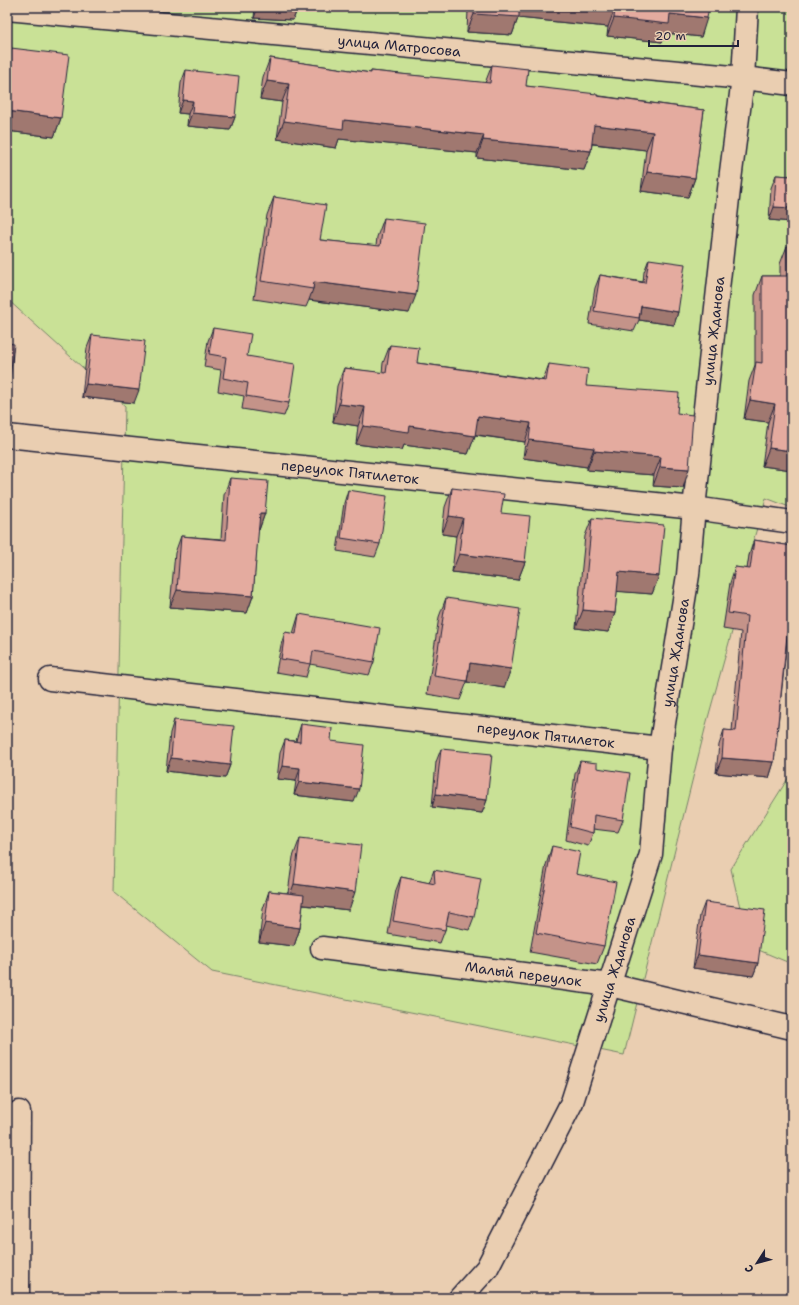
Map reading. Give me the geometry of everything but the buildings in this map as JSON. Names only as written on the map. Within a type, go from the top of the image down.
[{"type":"street","name":"улица Жданова","points":[[460,1298],[487,1268],[572,1102],[651,854],[660,748],[688,575],[729,188],[743,78],[746,7]]},
{"type":"street","name":"улица Матросова","points":[[7,9],[743,78],[792,84]]},
{"type":"street","name":"переулок Пятилеток","points":[[7,436],[694,508],[792,522]]},
{"type":"street","name":"переулок Пятилеток","points":[[50,679],[660,748]]},
{"type":"street","name":"Малый переулок","points":[[322,948],[610,985],[792,1028]]},
{"type":"street","points":[[18,1298],[19,1112]]},
{"type":"green space","points":[[7,7],[792,7],[792,508],[766,498],[749,555],[745,585],[706,725],[624,1055],[212,972],[114,892],[125,406],[7,299]]},
{"type":"green space","points":[[792,772],[792,964],[749,946],[731,869]]}]
